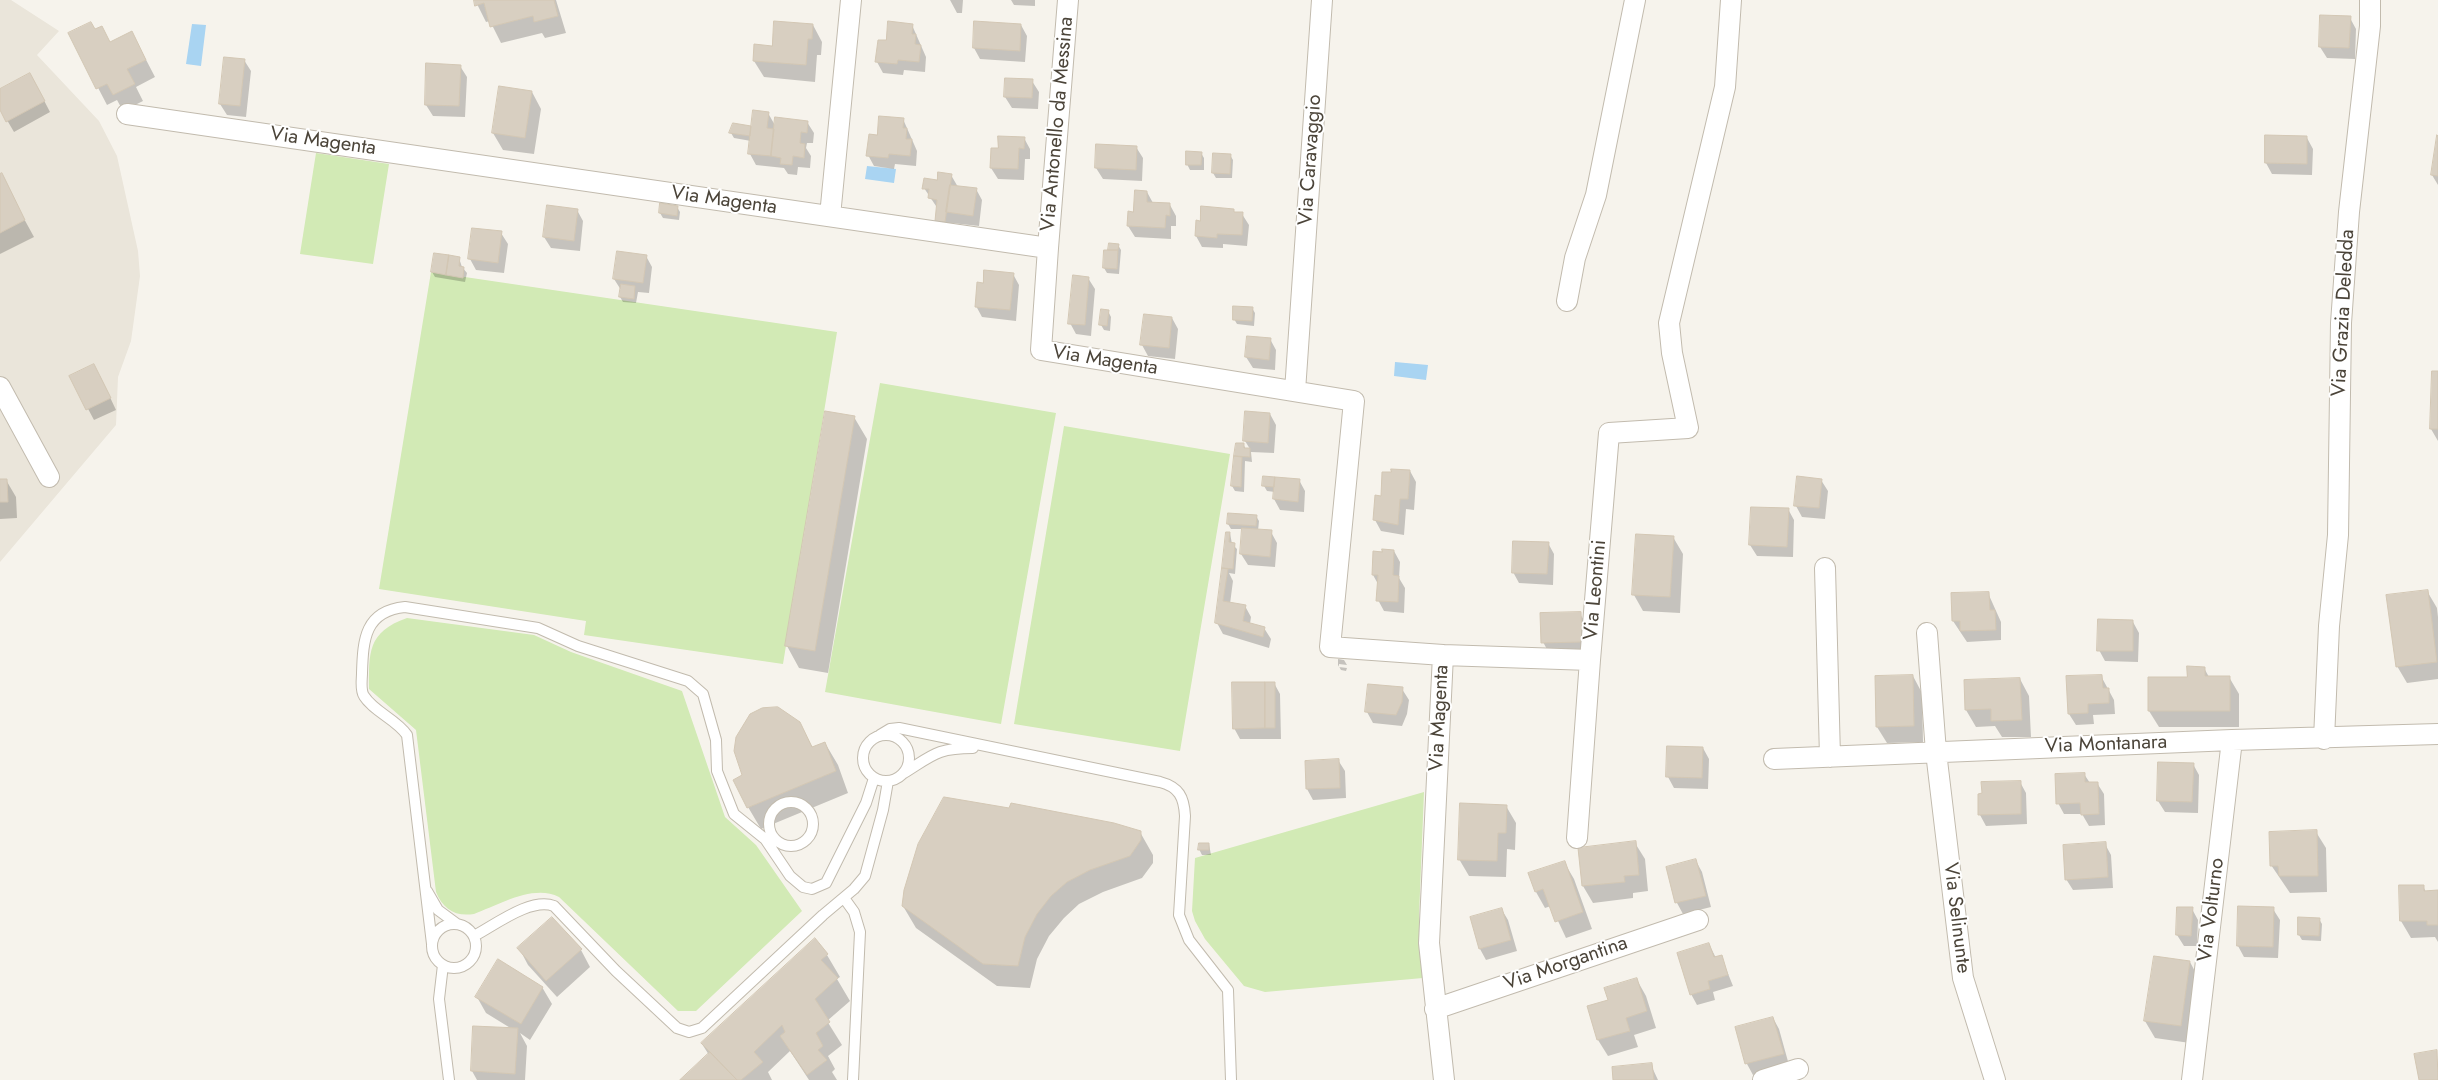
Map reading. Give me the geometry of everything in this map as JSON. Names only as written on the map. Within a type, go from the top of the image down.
[{"type":"street","points":[[830,216],[851,0]]},
{"type":"street","name":"Via Antonello da Messina","points":[[1048,248],[1068,0]]},
{"type":"street","name":"Via Caravaggio","points":[[1295,391],[1322,0]]},
{"type":"street","points":[[1567,301],[1575,258],[1596,195],[1635,0]]},
{"type":"street","name":"Via Leontini","points":[[1443,655],[1590,660],[1610,433],[1688,428],[1672,353],[1669,323],[1724,87],[1731,0]]},
{"type":"street","name":"Via Grazia Deledda","points":[[2324,739],[2329,626],[2338,535],[2341,323],[2349,212],[2370,26],[2370,0]]},
{"type":"street","name":"Via Magenta","points":[[127,114],[1048,248],[1041,350],[1354,401],[1330,647],[1443,655],[1429,943],[1444,1080]]},
{"type":"street","points":[[0,387],[49,477]]},
{"type":"street","points":[[1825,568],[1830,757]]},
{"type":"street","name":"Via Selinunte","points":[[1927,633],[1936,752],[1963,978],[1995,1080]]},
{"type":"street","points":[[1578,838],[1590,660]]},
{"type":"street","name":"Via Montanara","points":[[1774,759],[2232,740],[2324,739],[2438,734]]},
{"type":"street","name":"Via Volturno","points":[[2192,1080],[2232,740]]},
{"type":"street","name":"Via Morgantina","points":[[1435,1009],[1698,920]]},
{"type":"street","points":[[1763,1080],[1798,1070]]},
{"type":"lane","points":[[424,886],[438,910],[457,924],[469,929],[474,936],[476,948],[471,961],[460,968],[443,965],[435,956],[432,944],[424,886],[407,735],[402,728],[367,701],[362,693],[363,649],[366,634],[375,620],[388,608],[405,607],[538,628],[578,646],[688,680],[703,694],[716,740],[717,771],[734,814],[769,838],[785,845],[793,846],[803,842],[808,837],[813,823],[807,809],[792,802],[777,807],[769,820],[769,838],[790,876],[803,887],[812,889],[826,883],[866,803],[874,778]]},
{"type":"lane","points":[[991,748],[942,750],[927,757],[897,778],[888,781],[874,778],[865,768],[863,755],[868,743],[890,729],[899,728],[1160,782],[1170,785],[1180,792],[1184,803],[1185,816],[1178,915],[1189,940],[1228,990],[1231,1080]]},
{"type":"lane","points":[[880,735],[893,736],[904,743],[909,760],[904,773]]},
{"type":"lane","points":[[474,936],[533,904],[547,903],[554,906],[616,971],[677,1028],[689,1032],[702,1028],[844,898],[865,876],[883,810],[888,781]]},
{"type":"lane","points":[[844,898],[854,912],[860,932],[853,1080]]},
{"type":"lane","points":[[432,944],[440,929],[457,924]]},
{"type":"lane","points":[[443,965],[439,999],[448,1080]]},
{"type":"shaded area","points":[[0,0],[11,0],[59,31],[37,55],[99,121],[117,156],[138,251],[140,276],[131,341],[118,377],[116,425],[0,562]]},
{"type":"green space","points":[[316,153],[389,164],[373,264],[300,254]]},
{"type":"green space","points":[[431,272],[837,332],[783,664],[584,635],[586,621],[379,589]]},
{"type":"green space","points":[[880,383],[1056,413],[1001,724],[825,692]]},
{"type":"green space","points":[[1064,426],[1230,454],[1180,751],[1014,724]]},
{"type":"green space","points":[[407,618],[534,635],[571,652],[682,691],[725,817],[756,845],[802,911],[696,1011],[678,1011],[559,897],[549,894],[527,894],[474,914],[467,915],[450,911],[442,903],[436,892],[416,730],[369,689],[370,654],[377,637],[384,630]]},
{"type":"green space","points":[[1424,792],[1419,916],[1423,978],[1265,992],[1244,986],[1205,939],[1195,921],[1192,911],[1195,858]]},
{"type":"water","points":[[192,24],[206,25],[201,66],[186,64]]},
{"type":"water","points":[[867,166],[896,169],[894,183],[865,179]]},
{"type":"water","points":[[1395,362],[1428,365],[1426,380],[1394,376]]},
{"type":"building","points":[[474,0],[554,0],[558,16],[534,22],[533,16],[490,27],[484,3],[475,6]]},
{"type":"building","points":[[2320,15],[2351,16],[2349,48],[2319,47]]},
{"type":"building","points":[[774,21],[813,24],[812,39],[808,39],[806,65],[753,61],[754,44],[772,46]]},
{"type":"building","points":[[888,21],[913,24],[912,34],[916,34],[915,44],[921,45],[919,62],[898,60],[897,64],[875,62],[878,40],[886,40]]},
{"type":"building","points":[[974,21],[1021,24],[1020,51],[973,48]]},
{"type":"building","points":[[91,22],[95,29],[102,26],[110,42],[132,31],[146,60],[127,69],[135,84],[113,95],[107,84],[96,89],[68,33]]},
{"type":"building","points":[[224,57],[245,59],[240,106],[219,104]]},
{"type":"building","points":[[426,63],[461,65],[459,106],[425,105]]},
{"type":"building","points":[[30,73],[45,101],[6,122],[0,110],[0,89]]},
{"type":"building","points":[[1005,78],[1033,79],[1032,98],[1004,97]]},
{"type":"building","points":[[499,86],[532,91],[525,138],[492,133]]},
{"type":"building","points":[[753,110],[769,112],[767,128],[774,129],[771,156],[748,154]]},
{"type":"building","points":[[879,116],[904,118],[903,128],[907,128],[906,139],[912,139],[910,156],[889,154],[888,158],[866,156],[869,134],[877,135]]},
{"type":"building","points":[[775,117],[808,121],[807,133],[801,132],[800,143],[805,144],[804,158],[793,156],[792,165],[780,164],[781,158],[771,156]]},
{"type":"building","points":[[733,123],[751,126],[750,136],[729,133]]},
{"type":"building","points":[[2265,135],[2307,136],[2307,164],[2265,163]]},
{"type":"building","points":[[998,136],[1025,137],[1024,149],[1019,148],[1018,169],[990,168],[991,148],[998,148]]},
{"type":"building","points":[[2438,136],[2438,176],[2431,175]]},
{"type":"building","points":[[1096,144],[1137,146],[1136,170],[1095,168]]},
{"type":"building","points":[[1186,151],[1202,152],[1201,165],[1186,165]]},
{"type":"building","points":[[1213,153],[1231,154],[1230,174],[1212,173]]},
{"type":"building","points":[[938,172],[952,174],[945,222],[935,221],[937,200],[928,198],[929,189],[922,189],[924,178],[937,180]]},
{"type":"building","points":[[2,173],[25,220],[0,233],[0,174]]},
{"type":"building","points":[[950,185],[977,188],[973,216],[946,212]]},
{"type":"building","points":[[1135,190],[1147,191],[1147,202],[1170,203],[1170,216],[1166,215],[1165,228],[1127,226],[1128,211],[1133,212]]},
{"type":"building","points":[[660,203],[678,206],[677,216],[659,213]]},
{"type":"building","points":[[547,205],[578,209],[574,241],[543,237]]},
{"type":"building","points":[[1201,206],[1234,209],[1234,212],[1243,212],[1242,235],[1217,234],[1217,238],[1195,236],[1196,220],[1200,221]]},
{"type":"building","points":[[472,228],[502,231],[498,263],[468,259]]},
{"type":"building","points":[[1109,243],[1119,244],[1118,250],[1108,250]]},
{"type":"building","points":[[1104,250],[1118,250],[1117,269],[1103,268]]},
{"type":"building","points":[[617,251],[647,255],[643,283],[613,279]]},
{"type":"building","points":[[434,253],[449,255],[446,275],[431,272]]},
{"type":"building","points":[[449,255],[460,257],[459,266],[464,267],[463,278],[446,275]]},
{"type":"building","points":[[984,270],[1014,273],[1010,310],[975,307],[977,282],[983,283]]},
{"type":"building","points":[[1073,275],[1089,277],[1085,325],[1068,324]]},
{"type":"building","points":[[621,284],[635,286],[634,299],[619,297]]},
{"type":"building","points":[[1233,306],[1253,307],[1252,321],[1233,320]]},
{"type":"building","points":[[1101,309],[1109,310],[1107,326],[1099,325]]},
{"type":"building","points":[[1144,314],[1172,317],[1169,348],[1140,345]]},
{"type":"building","points":[[1247,336],[1271,338],[1269,360],[1245,357]]},
{"type":"building","points":[[94,364],[111,398],[86,410],[69,376]]},
{"type":"building","points":[[2432,371],[2438,371],[2438,429],[2430,429]]},
{"type":"building","points":[[825,411],[855,416],[815,651],[785,646]]},
{"type":"building","points":[[1245,411],[1270,413],[1268,443],[1243,441]]},
{"type":"building","points":[[1236,443],[1244,443],[1244,448],[1250,448],[1250,457],[1234,456]]},
{"type":"building","points":[[1234,456],[1242,457],[1241,487],[1231,486]]},
{"type":"building","points":[[1391,469],[1410,470],[1408,499],[1400,499],[1398,525],[1373,520],[1375,495],[1381,496],[1382,472],[1391,472]]},
{"type":"building","points":[[1263,476],[1275,477],[1274,487],[1262,486]]},
{"type":"building","points":[[1797,476],[1822,479],[1819,508],[1794,506]]},
{"type":"building","points":[[1275,477],[1300,479],[1298,502],[1273,499]]},
{"type":"building","points":[[0,479],[7,479],[8,502],[0,502]]},
{"type":"building","points":[[1751,507],[1789,508],[1787,547],[1749,545]]},
{"type":"building","points":[[1228,513],[1257,515],[1256,526],[1227,524]]},
{"type":"building","points":[[1242,528],[1272,530],[1270,557],[1240,554]]},
{"type":"building","points":[[1226,532],[1230,532],[1229,542],[1235,543],[1233,569],[1222,568]]},
{"type":"building","points":[[1636,534],[1674,536],[1670,597],[1632,595]]},
{"type":"building","points":[[1513,541],[1549,542],[1547,574],[1512,573]]},
{"type":"building","points":[[1382,549],[1394,550],[1393,575],[1399,576],[1398,602],[1376,601],[1378,575],[1372,575],[1373,551],[1382,552]]},
{"type":"building","points":[[1222,568],[1228,569],[1223,601],[1246,605],[1243,621],[1265,627],[1263,637],[1215,623]]},
{"type":"building","points":[[2428,590],[2437,662],[2396,667],[2386,595]]},
{"type":"building","points":[[1989,592],[1990,610],[1995,610],[1996,630],[1960,631],[1960,621],[1952,621],[1951,593]]},
{"type":"building","points":[[1581,612],[1582,642],[1541,643],[1540,613]]},
{"type":"building","points":[[2098,619],[2133,620],[2133,651],[2097,651]]},
{"type":"building","points":[[2187,666],[2205,667],[2205,676],[2230,676],[2230,711],[2148,711],[2148,677],[2187,677]]},
{"type":"building","points":[[1913,675],[1914,726],[1876,727],[1875,676]]},
{"type":"building","points":[[2102,675],[2103,688],[2109,688],[2109,703],[2088,704],[2088,713],[2068,714],[2066,676]]},
{"type":"building","points":[[2020,678],[2022,720],[1991,721],[1991,709],[1965,710],[1964,680]]},
{"type":"building","points":[[1232,682],[1265,682],[1265,728],[1233,729]]},
{"type":"building","points":[[1265,682],[1275,682],[1275,728],[1265,728]]},
{"type":"building","points":[[1368,684],[1403,687],[1402,702],[1396,715],[1365,712]]},
{"type":"building","points":[[778,707],[800,722],[812,747],[825,742],[836,771],[747,808],[733,780],[742,775],[734,751],[736,737],[750,714],[762,708]]},
{"type":"building","points":[[1667,746],[1703,747],[1702,778],[1666,777]]},
{"type":"building","points":[[1339,759],[1340,788],[1306,789],[1305,761]]},
{"type":"building","points":[[2158,762],[2194,763],[2192,802],[2157,801]]},
{"type":"building","points":[[2085,773],[2085,782],[2098,782],[2099,814],[2081,815],[2080,803],[2056,804],[2055,774]]},
{"type":"building","points":[[2021,781],[2021,814],[1978,815],[1978,794],[1982,793],[1981,782]]},
{"type":"building","points":[[944,797],[1009,808],[1011,803],[1114,823],[1141,831],[1141,840],[1130,856],[1090,870],[1067,882],[1051,896],[1037,914],[1025,937],[1018,966],[983,964],[902,906],[904,890],[918,844]]},
{"type":"building","points":[[1460,803],[1507,805],[1506,833],[1498,833],[1497,861],[1458,860]]},
{"type":"building","points":[[2317,830],[2318,876],[2279,876],[2278,866],[2270,866],[2269,832]]},
{"type":"building","points":[[1636,841],[1639,875],[1624,876],[1625,882],[1582,886],[1578,848]]},
{"type":"building","points":[[2106,842],[2108,877],[2065,880],[2063,845]]},
{"type":"building","points":[[1199,843],[1209,843],[1209,850],[1198,850]]},
{"type":"building","points":[[1696,859],[1706,896],[1675,903],[1666,867]]},
{"type":"building","points":[[1565,861],[1583,912],[1555,922],[1543,889],[1535,892],[1528,873]]},
{"type":"building","points":[[2399,885],[2424,885],[2424,891],[2438,890],[2438,925],[2427,925],[2427,921],[2400,921]]},
{"type":"building","points":[[2238,906],[2274,907],[2273,947],[2237,946]]},
{"type":"building","points":[[2177,907],[2193,907],[2191,936],[2176,935]]},
{"type":"building","points":[[1502,908],[1511,940],[1479,949],[1470,917]]},
{"type":"building","points":[[552,917],[582,949],[546,981],[517,948]]},
{"type":"building","points":[[2298,917],[2320,918],[2319,936],[2298,935]]},
{"type":"building","points":[[815,938],[828,954],[821,960],[838,978],[815,999],[830,1022],[816,1033],[823,1046],[818,1050],[827,1060],[807,1075],[780,1036],[785,1032],[782,1025],[754,1052],[763,1062],[741,1080],[737,1080],[701,1043]]},
{"type":"building","points":[[1709,943],[1714,957],[1722,955],[1728,975],[1708,981],[1710,989],[1690,995],[1677,953]]},
{"type":"building","points":[[2154,956],[2190,961],[2181,1026],[2144,1021]]},
{"type":"building","points":[[498,959],[543,987],[521,1024],[475,997]]},
{"type":"building","points":[[1637,978],[1647,1011],[1626,1018],[1630,1031],[1597,1040],[1587,1006],[1608,1000],[1604,988]]},
{"type":"building","points":[[1773,1017],[1784,1054],[1745,1064],[1735,1027]]},
{"type":"building","points":[[473,1026],[518,1028],[515,1074],[471,1071]]},
{"type":"building","points":[[2437,1050],[2438,1080],[2419,1080],[2414,1054]]},
{"type":"building","points":[[710,1052],[737,1080],[680,1080]]},
{"type":"building","points":[[1652,1063],[1654,1080],[1613,1080],[1612,1067]]}]
